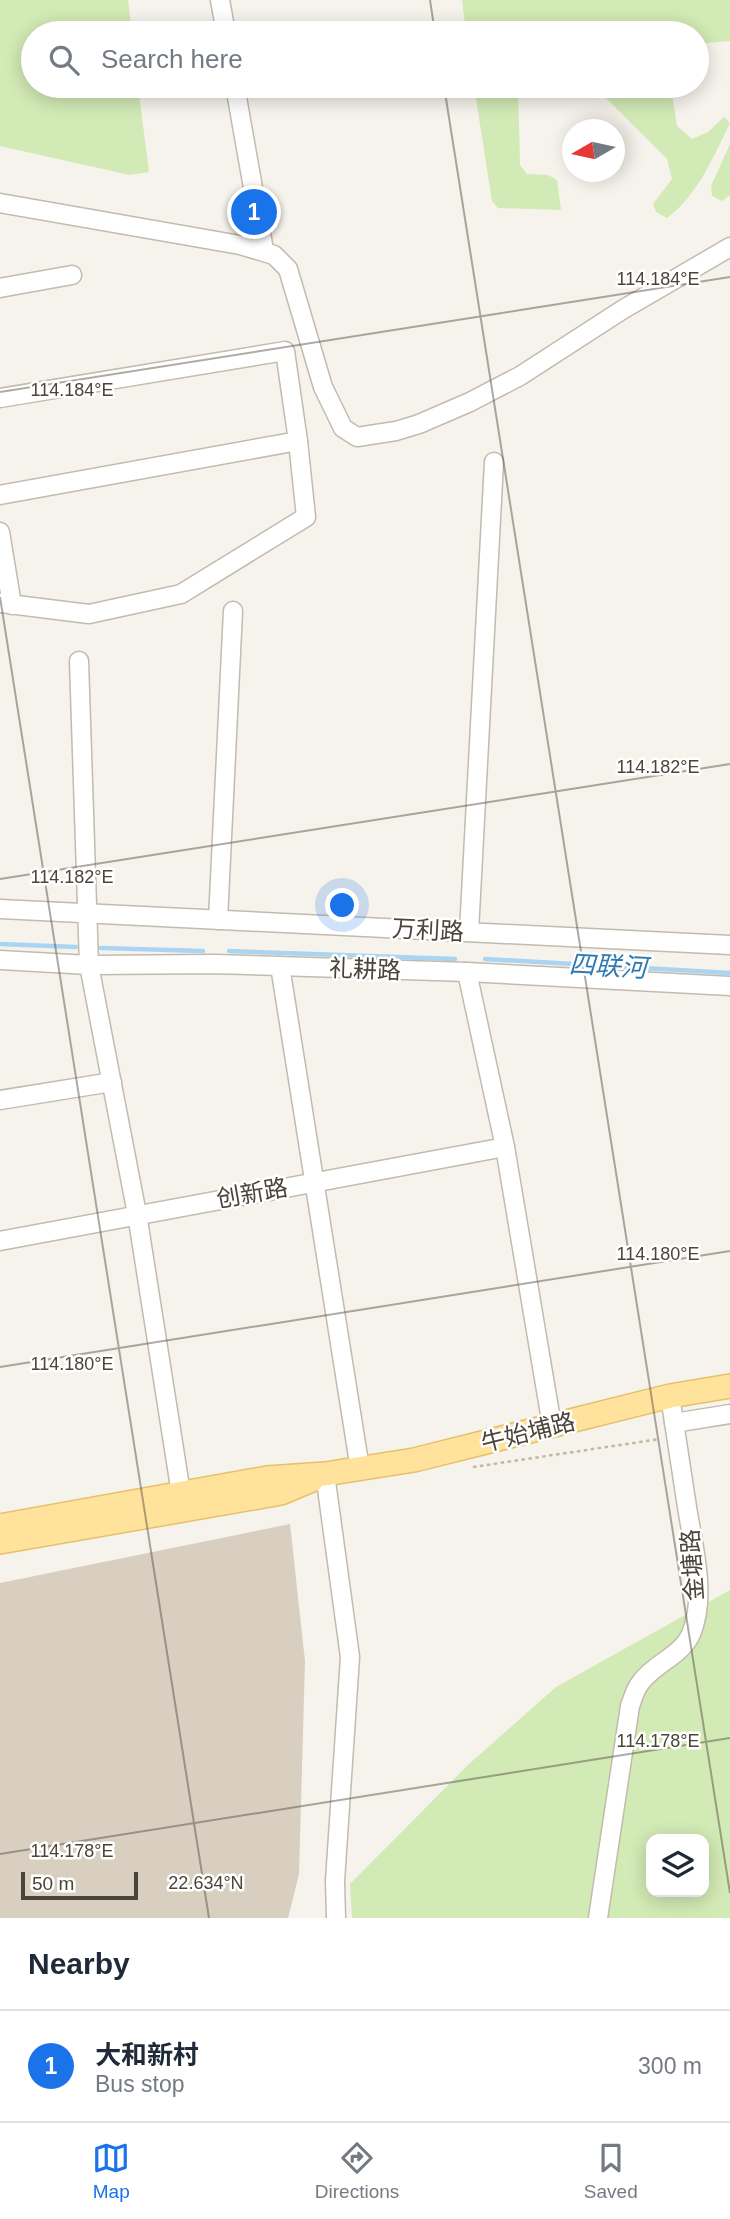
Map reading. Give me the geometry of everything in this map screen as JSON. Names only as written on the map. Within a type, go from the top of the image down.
[{"type":"main road","name":"牛始埔路","points":[[0,1524],[183,1501],[281,1493],[325,1474],[414,1460],[670,1396],[730,1386]]},
{"type":"main road","name":"牛始埔路","points":[[0,1542],[183,1501]]},
{"type":"street","points":[[220,0],[224,21]]},
{"type":"street","points":[[237,98],[264,250]]},
{"type":"street","points":[[0,203],[264,250],[274,255],[288,270],[323,387],[343,429],[357,437],[396,431],[419,424],[470,402],[520,376],[622,310],[730,247]]},
{"type":"street","points":[[0,288],[72,275]]},
{"type":"street","points":[[0,398],[285,351],[306,517],[181,594],[89,614],[6,604],[0,532]]},
{"type":"street","points":[[0,495],[298,441]]},
{"type":"street","points":[[469,932],[494,462]]},
{"type":"street","points":[[218,920],[233,611]]},
{"type":"street","points":[[79,660],[89,965],[137,1213],[183,1501]]},
{"type":"street","name":"万利路","points":[[0,909],[730,945]]},
{"type":"street","name":"礼耕路","points":[[0,960],[89,965],[215,964],[467,972],[730,986]]},
{"type":"street","points":[[280,966],[360,1469]]},
{"type":"street","points":[[467,972],[505,1146],[552,1426]]},
{"type":"street","points":[[0,1100],[112,1082]]},
{"type":"street","name":"创新路","points":[[0,1241],[137,1213],[505,1146]]},
{"type":"street","name":"金塘路","points":[[598,1918],[634,1693],[650,1672],[683,1646],[695,1620],[695,1565],[670,1396]]},
{"type":"street","points":[[674,1423],[730,1414]]},
{"type":"street","points":[[325,1474],[350,1657],[335,1881],[336,1918]]},
{"type":"path","points":[[463,1468],[663,1439]]},
{"type":"green space","points":[[0,0],[128,0],[131,21],[21,21],[21,98],[140,98],[149,172],[130,175],[0,146]]},
{"type":"green space","points":[[462,0],[730,0],[730,41],[709,43],[709,21],[465,21]]},
{"type":"green space","points":[[476,98],[518,98],[520,165],[527,174],[548,175],[557,180],[561,210],[498,208],[492,201]]},
{"type":"green space","points":[[606,98],[673,98],[677,126],[692,139],[708,132],[724,117],[730,123],[696,187],[667,218],[656,212],[653,204],[672,179],[667,159]]},
{"type":"green space","points":[[730,144],[730,195],[722,201],[712,196],[711,186]]},
{"type":"green space","points":[[730,1590],[730,1918],[352,1918],[350,1884],[468,1765],[556,1687]]},
{"type":"building","points":[[290,1524],[305,1661],[299,1874],[288,1918],[0,1918],[0,1583]]},
{"type":"waterway","name":"四联河","points":[[0,944],[76,947]]},
{"type":"waterway","name":"四联河","points":[[101,948],[203,951]]},
{"type":"waterway","name":"四联河","points":[[229,951],[455,959]]},
{"type":"waterway","name":"四联河","points":[[485,959],[730,973]]},
{"type":"place","name":"大和新村","points":[[254,212]]}]
